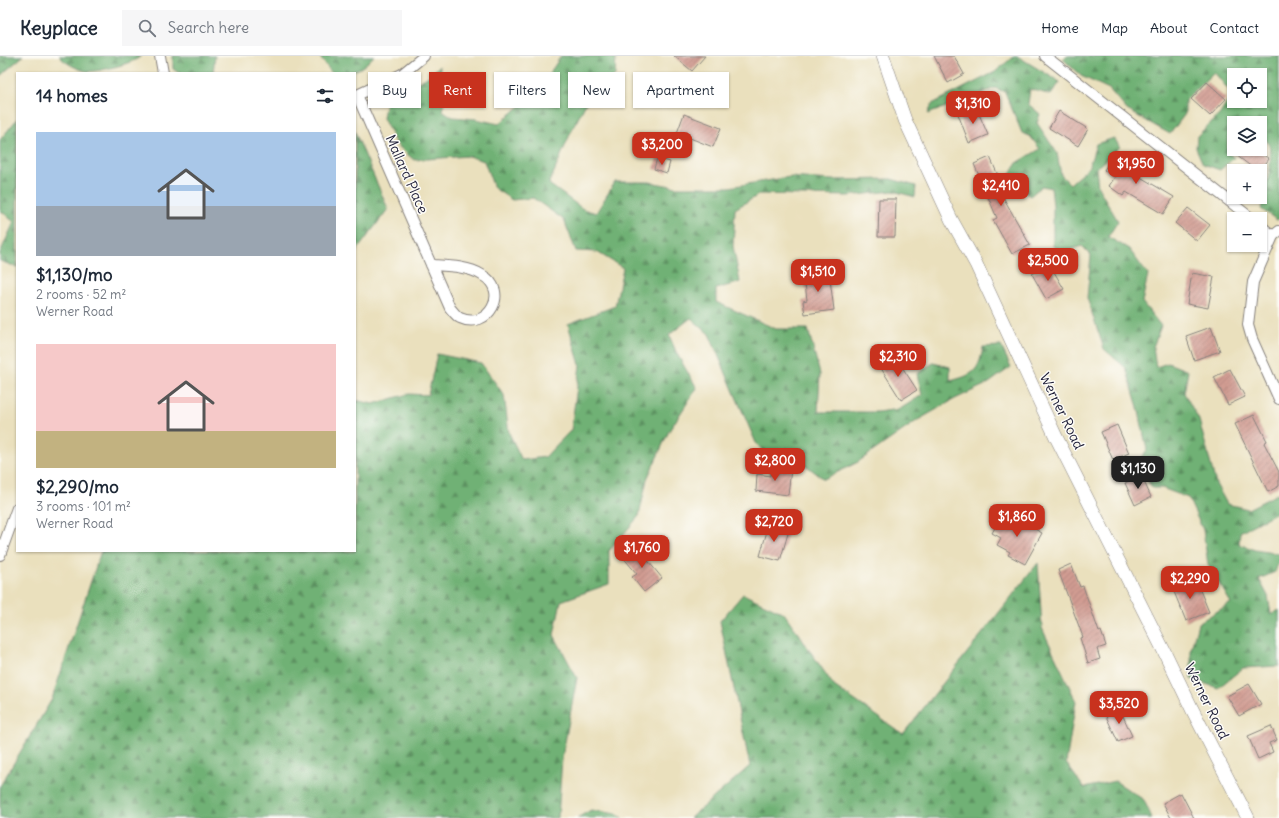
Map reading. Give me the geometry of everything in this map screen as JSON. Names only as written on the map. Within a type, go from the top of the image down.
[{"type":"street","points":[[160,56],[162,72]]},
{"type":"street","points":[[356,96],[402,74],[424,56]]},
{"type":"street","name":"Werner Road","points":[[883,56],[905,120],[951,219],[976,264],[1056,437],[1166,655],[1192,710],[1248,818]]},
{"type":"street","points":[[1045,56],[1243,212]]},
{"type":"street","name":"Mallard Place","points":[[356,96],[450,308],[459,318],[469,321],[481,319],[489,312],[494,304],[496,294],[494,286],[489,280],[471,270],[431,265]]},
{"type":"street","points":[[1267,228],[1276,233],[1253,282],[1248,325],[1252,339],[1279,398]]},
{"type":"street","points":[[0,555],[16,511]]},
{"type":"green space","points":[[0,56],[23,56],[0,76]]},
{"type":"green space","points":[[59,56],[141,56],[131,62],[106,69],[86,71],[64,61]]},
{"type":"green space","points":[[173,56],[215,56],[213,72],[178,72],[173,69]]},
{"type":"green space","points":[[321,56],[374,56],[360,68],[351,72],[331,72],[321,59]]},
{"type":"green space","points":[[561,56],[616,56],[615,72],[568,72],[568,108],[584,108],[571,132],[549,184],[583,209],[596,213],[615,182],[649,182],[677,187],[729,187],[790,177],[831,180],[891,179],[916,186],[915,197],[893,191],[848,196],[760,194],[735,209],[733,246],[740,282],[716,289],[716,302],[776,329],[808,329],[820,374],[818,412],[877,412],[900,409],[922,395],[917,374],[933,363],[950,367],[950,381],[964,377],[974,371],[977,367],[983,347],[1001,346],[1011,367],[989,383],[955,399],[918,420],[858,462],[824,479],[800,461],[771,460],[756,443],[709,334],[691,318],[669,335],[677,354],[697,388],[669,431],[647,479],[639,516],[609,551],[609,584],[561,601],[554,635],[577,678],[562,758],[558,818],[0,818],[0,786],[52,699],[101,552],[356,552],[356,400],[373,404],[408,394],[428,395],[437,354],[481,363],[504,395],[509,433],[522,460],[545,457],[571,430],[580,365],[568,324],[615,306],[623,268],[597,252],[576,251],[564,220],[533,198],[512,200],[494,188],[484,161],[468,156],[414,160],[396,144],[383,118],[385,108],[421,108],[421,81],[429,76],[429,108],[443,108],[442,110],[453,117],[476,119],[499,124],[518,108],[560,108],[560,72],[550,72]]},
{"type":"green space","points":[[1014,56],[1017,56],[1060,82],[1051,95],[1030,89],[1028,104],[1040,114],[1037,123],[1057,153],[1061,175],[1070,184],[1089,167],[1096,144],[1114,138],[1120,147],[1096,168],[1098,187],[1118,221],[1108,237],[1129,249],[1148,275],[1142,302],[1161,326],[1153,347],[1156,367],[1168,363],[1188,371],[1184,393],[1199,420],[1216,484],[1227,504],[1248,509],[1279,493],[1279,511],[1240,532],[1239,544],[1255,550],[1279,554],[1279,561],[1275,572],[1259,579],[1268,596],[1271,615],[1279,610],[1279,666],[1243,668],[1218,688],[1191,679],[1191,649],[1198,623],[1231,603],[1208,565],[1203,530],[1188,498],[1162,488],[1153,488],[1135,465],[1147,450],[1138,407],[1126,368],[1104,349],[1087,298],[1091,255],[1082,246],[1063,252],[1053,246],[1053,206],[1051,188],[1042,186],[1030,196],[1011,183],[1009,175],[1017,163],[1040,149],[1030,136],[1022,133],[1005,92],[995,88],[928,114],[932,104],[995,72]]},
{"type":"green space","points":[[1068,56],[1279,56],[1279,219],[1277,220],[1261,209],[1262,204],[1267,204],[1267,182],[1270,170],[1270,154],[1267,141],[1267,116],[1227,116],[1227,156],[1232,156],[1234,158],[1220,170],[1203,164],[1196,148],[1197,136],[1220,114],[1227,102],[1227,108],[1267,108],[1267,68],[1227,68],[1227,88],[1214,72],[1185,100],[1185,114],[1170,134],[1127,110],[1109,89],[1081,76],[1063,59]]},
{"type":"green space","points":[[439,66],[441,72],[434,72]]},
{"type":"green space","points":[[16,120],[16,267],[0,261],[0,253],[14,222],[0,210],[0,140]]},
{"type":"green space","points":[[356,134],[388,209],[356,252]]},
{"type":"green space","points":[[1038,563],[1042,628],[1076,701],[1066,763],[1084,788],[1115,781],[1144,800],[1152,818],[690,818],[750,766],[720,621],[743,594],[784,613],[834,686],[903,734]]},
{"type":"green space","points":[[591,810],[616,814],[623,818],[577,818]]},
{"type":"building","points":[[674,56],[705,56],[692,71]]},
{"type":"building","points":[[934,56],[954,56],[964,74],[948,83]]},
{"type":"building","points":[[1207,82],[1226,99],[1210,116],[1191,99]]},
{"type":"building","points":[[976,107],[988,135],[969,143],[958,114]]},
{"type":"building","points":[[1059,111],[1088,129],[1078,146],[1049,128]]},
{"type":"building","points":[[684,114],[721,128],[713,147],[677,133]]},
{"type":"building","points":[[1115,153],[1140,170],[1137,175],[1174,197],[1163,214],[1126,192],[1123,196],[1109,186],[1115,177],[1104,170]]},
{"type":"building","points":[[1237,156],[1265,156],[1269,159],[1265,164],[1248,164]]},
{"type":"building","points":[[990,157],[1007,196],[1003,197],[1030,245],[1012,254],[993,220],[997,218],[974,164]]},
{"type":"building","points":[[657,158],[670,162],[667,173],[654,169]]},
{"type":"building","points":[[879,199],[896,199],[895,237],[878,237]]},
{"type":"building","points":[[1188,208],[1210,225],[1197,241],[1175,223]]},
{"type":"building","points":[[1050,265],[1064,289],[1046,299],[1032,274]]},
{"type":"building","points":[[829,272],[834,310],[805,314],[803,301],[807,300],[804,275]]},
{"type":"building","points":[[1192,273],[1214,277],[1208,308],[1187,304]]},
{"type":"building","points":[[1211,327],[1220,351],[1194,360],[1186,336]]},
{"type":"building","points":[[895,356],[917,390],[901,400],[879,365]]},
{"type":"building","points":[[1230,369],[1245,397],[1228,405],[1214,377]]},
{"type":"building","points":[[1254,415],[1267,441],[1264,443],[1279,472],[1279,486],[1268,492],[1235,424]]},
{"type":"building","points":[[1117,425],[1129,453],[1113,460],[1101,432]]},
{"type":"building","points":[[771,467],[791,469],[788,495],[756,491],[757,474],[770,476]]},
{"type":"building","points":[[1141,475],[1151,497],[1135,505],[1125,483]]},
{"type":"building","points":[[1009,515],[1042,533],[1025,564],[1008,555],[1010,552],[997,545],[1001,538],[992,533],[1001,517],[1007,520]]},
{"type":"building","points":[[769,524],[789,530],[780,561],[760,556]]},
{"type":"building","points":[[635,545],[662,578],[644,592],[632,577],[637,574],[622,556]]},
{"type":"building","points":[[1071,564],[1080,587],[1083,586],[1099,632],[1101,631],[1106,646],[1097,649],[1100,659],[1088,663],[1080,638],[1083,637],[1058,570]]},
{"type":"building","points":[[1189,580],[1191,586],[1197,583],[1209,612],[1186,621],[1172,587]]},
{"type":"building","points":[[1249,684],[1261,704],[1239,716],[1227,696]]},
{"type":"building","points":[[1119,707],[1132,736],[1118,742],[1105,714]]},
{"type":"building","points":[[1271,726],[1277,740],[1269,743],[1273,752],[1258,759],[1248,736]]},
{"type":"building","points":[[1181,793],[1194,818],[1171,818],[1163,803]]}]
